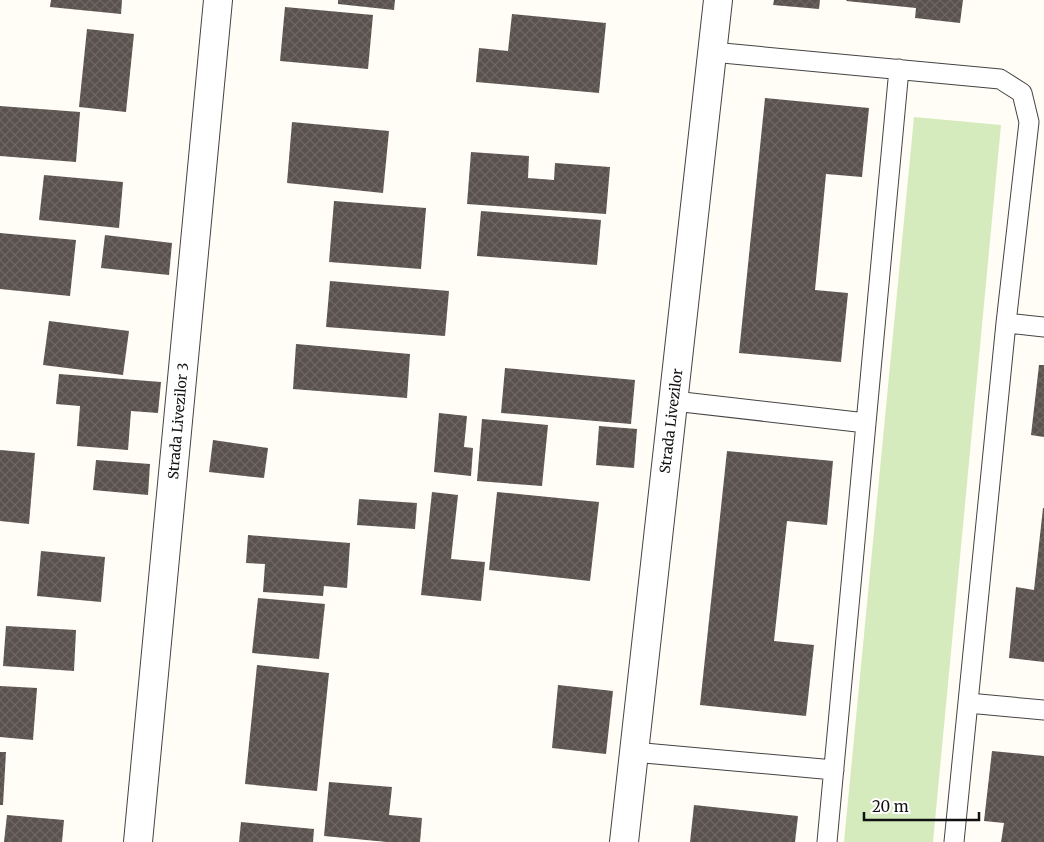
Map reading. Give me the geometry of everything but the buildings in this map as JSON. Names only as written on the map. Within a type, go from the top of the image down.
[{"type":"street","name":"Strada Livezilor 3","points":[[138,842],[218,0]]},
{"type":"street","name":"Strada Livezilor","points":[[624,842],[718,0]]},
{"type":"lane","points":[[712,52],[899,68],[1000,79],[1022,93],[1029,122],[1006,323],[954,842]]},
{"type":"lane","points":[[826,842],[899,68]]},
{"type":"lane","points":[[1006,323],[1044,327]]},
{"type":"lane","points":[[674,401],[866,423]]},
{"type":"lane","points":[[968,703],[1044,710]]},
{"type":"lane","points":[[633,752],[834,770]]},
{"type":"green space","points":[[914,117],[1001,125],[933,842],[844,842]]}]
